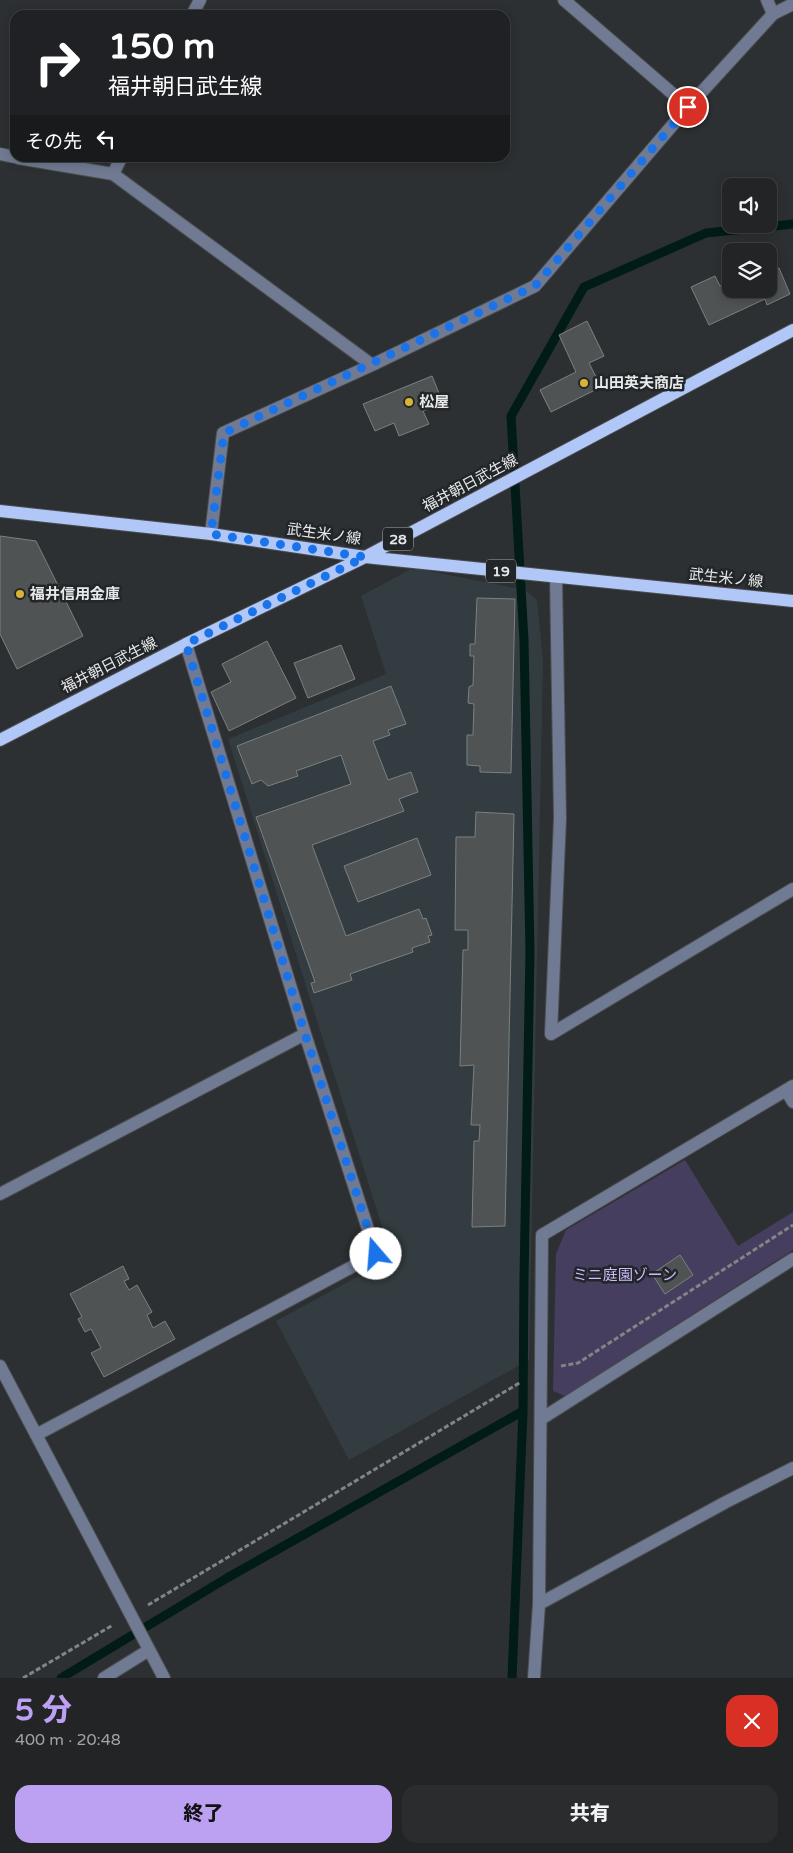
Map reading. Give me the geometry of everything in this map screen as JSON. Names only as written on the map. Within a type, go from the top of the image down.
[{"type":"main road","name":"福井朝日武生線","points":[[0,740],[186,644],[365,557],[793,330]]},
{"type":"main road","name":"武生米ノ線","points":[[0,511],[211,534],[365,557],[793,601]]},
{"type":"street","points":[[564,0],[688,107]]},
{"type":"street","points":[[767,0],[773,14]]},
{"type":"street","points":[[211,534],[224,433],[372,365],[535,286],[688,107],[773,14],[793,4]]},
{"type":"street","points":[[45,162],[113,174],[372,365]]},
{"type":"street","points":[[113,174],[119,162]]},
{"type":"street","points":[[556,577],[560,818],[550,1034],[793,889]]},
{"type":"street","points":[[36,1435],[376,1254],[305,1034],[186,644]]},
{"type":"street","points":[[0,1194],[305,1034]]},
{"type":"street","points":[[534,1678],[538,1604],[542,1235],[789,1088],[793,1102]]},
{"type":"street","points":[[540,1419],[793,1259]]},
{"type":"street","points":[[0,1366],[164,1678]]},
{"type":"street","points":[[538,1604],[726,1502],[793,1468]]},
{"type":"street","points":[[104,1678],[149,1650]]},
{"type":"path","points":[[542,1370],[578,1363],[793,1225]]},
{"type":"path","points":[[23,1678],[513,1387]]},
{"type":"shaded area","points":[[413,568],[525,590],[537,600],[543,660],[529,1360],[349,1460],[276,1321],[392,1258],[228,739],[386,674],[361,596]]},
{"type":"green space","name":"ミニ庭園ゾーン","points":[[685,1160],[738,1246],[793,1212],[793,1250],[565,1396],[553,1391],[556,1254],[566,1230]]},
{"type":"building","points":[[777,268],[779,268],[790,294],[767,305],[765,299],[709,325],[691,287],[715,276],[720,286],[722,285],[722,298],[777,298]]},
{"type":"building","points":[[587,321],[604,356],[589,363],[601,387],[551,412],[540,390],[576,372],[559,335]]},
{"type":"building","points":[[432,376],[443,403],[423,411],[429,424],[399,436],[394,423],[375,431],[363,404]]},
{"type":"building","points":[[0,536],[36,541],[83,636],[17,669],[0,634]]},
{"type":"building","points":[[477,598],[515,599],[511,773],[480,772],[480,766],[467,765],[467,735],[473,735],[474,704],[468,703],[469,687],[473,685],[474,656],[470,656],[470,644],[475,644]]},
{"type":"building","points":[[267,641],[296,698],[229,731],[211,692],[231,682],[222,664]]},
{"type":"building","points":[[341,645],[355,679],[308,698],[294,663]]},
{"type":"building","points":[[391,686],[406,724],[388,730],[390,735],[373,741],[388,780],[411,772],[418,792],[399,799],[404,811],[312,845],[346,936],[419,909],[423,919],[426,918],[432,935],[428,936],[430,942],[412,948],[413,952],[350,974],[352,980],[314,993],[311,983],[315,982],[256,817],[351,784],[341,755],[296,771],[298,776],[268,786],[261,780],[252,784],[237,746]]},
{"type":"building","points":[[476,812],[514,814],[505,1226],[472,1227],[474,1141],[479,1141],[480,1125],[471,1125],[474,1065],[460,1066],[463,950],[468,950],[468,930],[455,930],[456,837],[475,837]]},
{"type":"building","points":[[417,838],[431,875],[358,902],[344,866]]},
{"type":"building","points":[[680,1255],[693,1275],[665,1294],[652,1274]]},
{"type":"building","points":[[123,1266],[129,1279],[124,1281],[129,1290],[137,1285],[152,1312],[147,1315],[153,1328],[165,1321],[175,1339],[104,1377],[91,1353],[101,1348],[91,1329],[85,1332],[78,1319],[82,1317],[70,1294]]},
{"type":"waterway","points":[[512,1678],[523,1411],[530,952],[524,640],[511,416],[584,287],[706,233],[793,224]]},
{"type":"waterway","points":[[61,1678],[227,1578],[523,1411]]},
{"type":"place","name":"山田英夫商店","points":[[584,383]]},
{"type":"place","name":"松屋","points":[[409,402]]},
{"type":"place","name":"福井信用金庫","points":[[20,594]]},
{"type":"route","points":[[376,1254],[305,1034],[186,644],[365,557],[211,534],[224,433],[372,365],[535,286],[688,107]]}]
